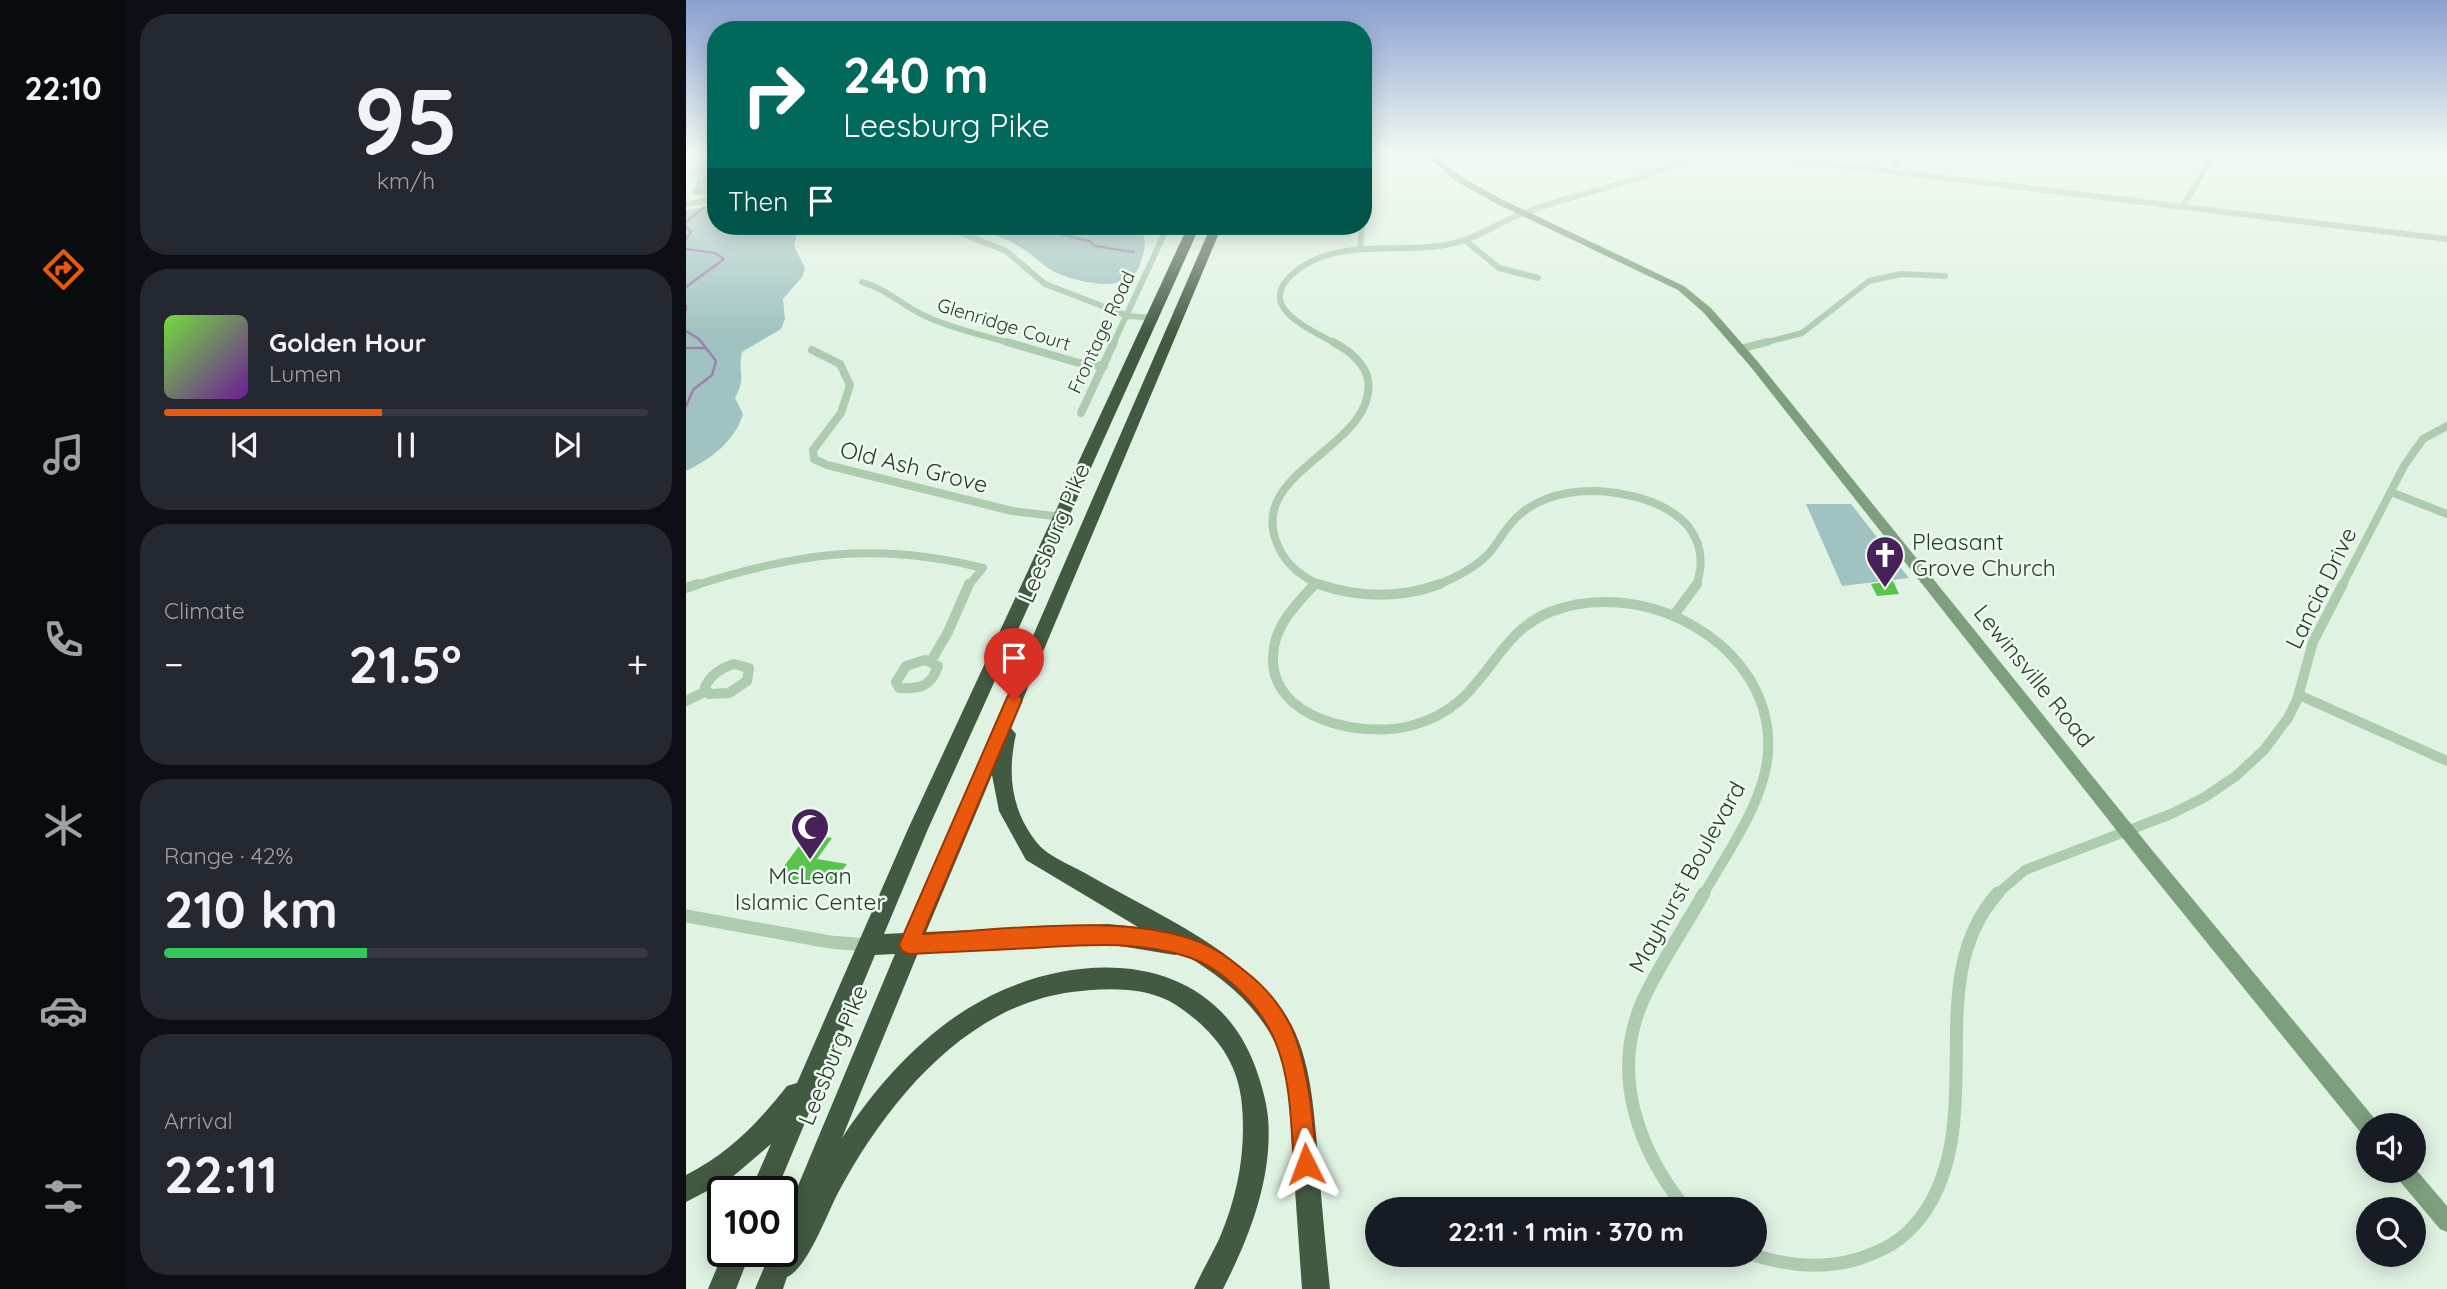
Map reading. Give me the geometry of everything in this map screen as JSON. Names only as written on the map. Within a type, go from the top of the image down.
[{"type":"highway","name":"Leesburg Pike","points":[[770,1176],[867,945],[1190,235]]},
{"type":"highway","name":"Leesburg Pike","points":[[772,1282],[790,1230],[909,945],[1213,235]]},
{"type":"highway","points":[[1023,680],[1004,743],[1002,771],[1006,810],[1018,835],[1033,853],[1048,863],[1218,962],[1266,1005],[1286,1040],[1296,1074],[1303,1116],[1316,1289]]},
{"type":"highway","points":[[867,945],[1108,934],[1145,937],[1198,951]]},
{"type":"highway","points":[[772,1282],[799,1245],[830,1182],[883,1101],[943,1039],[979,1014],[1029,991],[1063,981],[1106,976],[1148,981],[1184,996],[1201,1007],[1227,1034],[1246,1072],[1252,1092],[1256,1138],[1251,1181],[1238,1226],[1208,1289]]},
{"type":"highway","points":[[686,1189],[710,1178],[755,1146],[811,1075]]},
{"type":"main road","name":"Lewinsville Road","points":[[1522,213],[1681,288],[1707,310],[2357,1113]]},
{"type":"main road","points":[[2414,1183],[2447,1222]]},
{"type":"street","points":[[1522,213],[1465,240],[1424,248],[1360,249],[1325,256],[1304,266],[1289,278],[1281,293],[1282,306],[1289,317],[1339,344],[1357,359],[1368,386],[1359,418],[1340,439],[1291,481],[1283,492],[1273,516],[1273,529],[1281,553],[1300,573],[1315,583],[1334,589],[1369,595],[1427,588],[1461,575],[1476,565],[1498,544],[1518,516],[1542,501],[1584,490],[1619,491],[1650,499],[1669,510],[1685,523],[1698,546],[1701,571],[1698,583],[1674,615]]},
{"type":"street","points":[[2233,213],[2447,239]]},
{"type":"street","points":[[966,235],[1006,251],[1045,284],[1128,316],[1153,317]]},
{"type":"street","name":"Frontage Road","points":[[1081,413],[1164,235]]},
{"type":"street","points":[[1360,249],[1362,235]]},
{"type":"street","points":[[1465,240],[1499,268],[1538,278]]},
{"type":"street","points":[[1740,349],[1801,333],[1869,281],[1901,274],[1945,276]]},
{"type":"street","name":"Glenridge Court","points":[[862,282],[880,287],[918,312],[945,324],[1079,363],[1104,366]]},
{"type":"street","name":"Old Ash Grove","points":[[812,350],[840,364],[850,385],[841,413],[813,450],[814,459],[827,465],[1012,512],[1063,517]]},
{"type":"street","name":"Lancia Drive","points":[[2127,830],[2182,810],[2230,782],[2261,753],[2288,719],[2299,695],[2303,669],[2313,642],[2415,447],[2434,432],[2447,426]]},
{"type":"street","points":[[2391,492],[2447,514]]},
{"type":"street","points":[[686,588],[754,567],[846,553],[911,553],[984,568],[966,588],[948,632],[931,661]]},
{"type":"street","name":"Mayhurst Boulevard","points":[[1315,583],[1287,615],[1280,628],[1274,655],[1275,670],[1287,695],[1314,718],[1346,729],[1367,731],[1405,727],[1433,718],[1457,704],[1482,679],[1507,641],[1520,629],[1568,606],[1605,601],[1639,604],[1674,615],[1716,641],[1742,669],[1762,705],[1768,736],[1767,765],[1757,798],[1643,1002],[1629,1049],[1631,1102],[1638,1130],[1665,1184],[1676,1197]]},
{"type":"street","points":[[686,701],[706,691]]},
{"type":"street","points":[[2299,695],[2447,761]]},
{"type":"street","points":[[1767,1258],[1792,1265],[1822,1266],[1850,1262],[1876,1253],[1900,1239],[1919,1221],[1936,1197],[1948,1171],[1955,1142],[1961,974],[1967,946],[1976,923],[1989,902],[2025,870],[2127,830]]},
{"type":"street","points":[[686,916],[830,942],[867,945]]},
{"type":"shaded area","points":[[686,213],[707,213],[707,235],[797,235],[794,246],[805,268],[802,277],[783,299],[785,319],[781,329],[742,352],[741,379],[735,398],[743,414],[739,424],[721,448],[686,471]]},
{"type":"shaded area","points":[[994,235],[1144,235],[1145,241],[1135,274],[1126,280],[1101,284],[1074,279],[1053,271],[1026,251]]},
{"type":"shaded area","points":[[1806,504],[1851,504],[1909,578],[1842,586]]},
{"type":"building","name":"Pleasant Grove Church","points":[[1893,581],[1899,594],[1877,596],[1871,584]]},
{"type":"building","name":"McLean Islamic Center","points":[[808,834],[832,838],[817,859],[847,864],[833,882],[821,880],[818,885],[776,877]]},
{"type":"waterway","points":[[686,222],[697,213]]},
{"type":"waterway","points":[[686,227],[691,232],[686,239]]},
{"type":"waterway","points":[[1064,235],[1089,241],[1095,246],[1134,252]]},
{"type":"waterway","points":[[686,249],[715,253],[724,259],[686,287]]},
{"type":"waterway","points":[[686,331],[699,339],[706,348]]},
{"type":"waterway","points":[[686,348],[706,348]]},
{"type":"waterway","points":[[686,406],[693,390],[712,375],[716,361],[706,348]]},
{"type":"place","name":"Pleasant Grove Church","points":[[1885,589]]},
{"type":"place","name":"McLean Islamic Center","points":[[810,861]]},
{"type":"route","points":[[1014,700],[909,945],[1108,934],[1174,943],[1198,951],[1218,962],[1236,975],[1266,1005],[1286,1040],[1300,1095],[1306,1164]]}]
